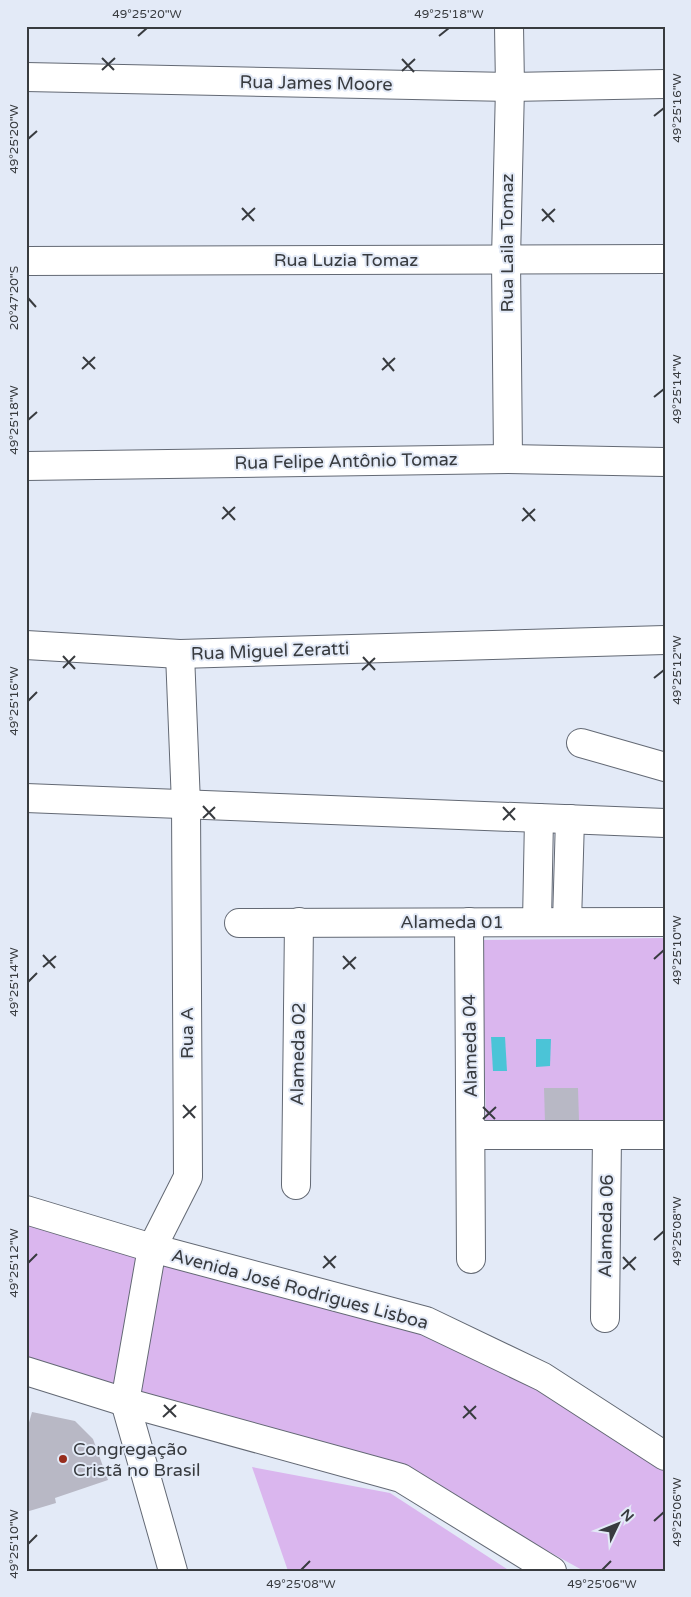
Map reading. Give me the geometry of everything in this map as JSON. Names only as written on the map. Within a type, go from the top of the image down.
[{"type":"street","name":"Rua Laila Tomaz","points":[[508,459],[506,259],[510,87],[509,26]]},
{"type":"street","name":"Rua James Moore","points":[[26,77],[510,87],[665,84]]},
{"type":"street","name":"Rua Luzia Tomaz","points":[[26,261],[665,258]]},
{"type":"street","name":"Rua Felipe Antônio Tomaz","points":[[26,466],[508,459],[665,462]]},
{"type":"street","name":"Rua Miguel Zeratti","points":[[26,645],[180,654],[665,640]]},
{"type":"street","name":"Rua A","points":[[125,1402],[152,1248],[188,1177],[186,804],[180,654]]},
{"type":"street","points":[[581,743],[665,767]]},
{"type":"street","points":[[26,798],[665,823]]},
{"type":"street","points":[[537,922],[539,818]]},
{"type":"street","points":[[566,922],[570,819]]},
{"type":"street","name":"Alameda 01","points":[[239,922],[665,922]]},
{"type":"street","name":"Alameda 02","points":[[296,1185],[299,922]]},
{"type":"street","name":"Alameda 04","points":[[468,922],[471,1259]]},
{"type":"street","points":[[471,1135],[665,1135]]},
{"type":"street","name":"Alameda 06","points":[[605,1318],[607,1135]]},
{"type":"street","name":"Avenida José Rodrigues Lisboa","points":[[26,1210],[152,1248],[426,1321],[543,1377],[665,1456]]},
{"type":"street","points":[[26,1371],[125,1402],[401,1478],[552,1571]]},
{"type":"street","points":[[125,1402],[173,1571]]},
{"type":"shaded area","points":[[665,938],[665,1126],[486,1124],[482,940]]},
{"type":"shaded area","points":[[26,1224],[139,1258],[115,1386],[26,1360]]},
{"type":"shaded area","points":[[163,1259],[423,1328],[539,1386],[665,1467],[665,1571],[584,1571],[406,1473],[140,1396]]},
{"type":"shaded area","points":[[252,1467],[390,1493],[510,1571],[288,1571]]},
{"type":"water","points":[[491,1037],[505,1037],[507,1071],[493,1071]]},
{"type":"water","points":[[536,1039],[551,1039],[550,1066],[536,1067]]},
{"type":"building","points":[[544,1088],[578,1088],[579,1121],[545,1122]]},
{"type":"building","name":"Congregação Cristã no Brasil","points":[[32,1412],[75,1421],[93,1439],[108,1480],[55,1498],[56,1503],[26,1512],[26,1433]]},
{"type":"place","name":"Congregação Cristã no Brasil","points":[[63,1459]]}]
